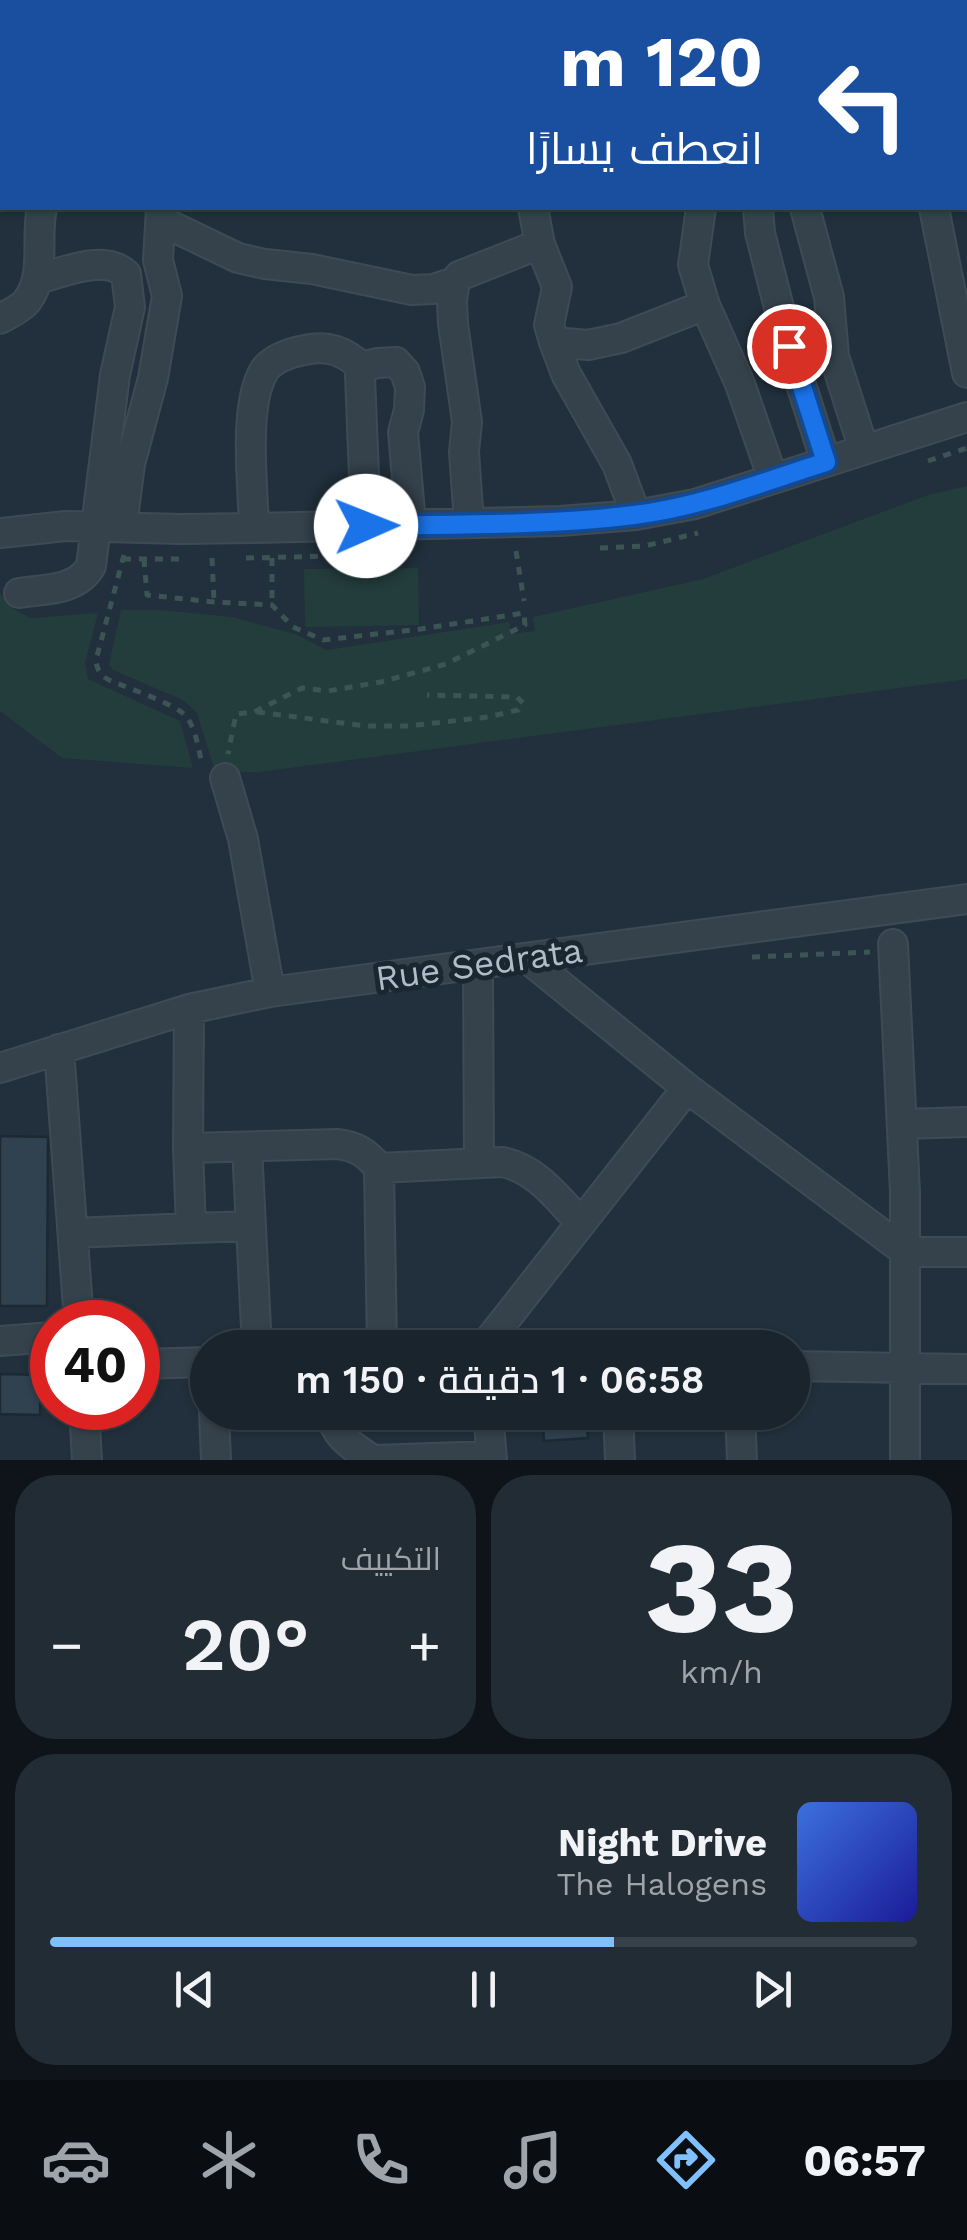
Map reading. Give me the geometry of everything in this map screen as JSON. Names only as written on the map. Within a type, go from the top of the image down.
[{"type":"street","points":[[0,319],[26,304],[38,279],[41,210]]},
{"type":"street","points":[[533,210],[540,244],[557,287],[550,324],[554,342],[566,374],[617,464],[636,515]]},
{"type":"street","points":[[701,210],[693,265],[705,305],[740,384],[772,480]]},
{"type":"street","points":[[758,210],[760,233],[789,346],[826,462]]},
{"type":"street","points":[[806,210],[829,297],[834,356],[864,450]]},
{"type":"street","points":[[934,210],[967,373]]},
{"type":"street","points":[[19,592],[80,581],[110,527],[153,378],[167,296],[158,260],[162,211],[238,258],[412,290],[455,282],[460,276],[540,244]]},
{"type":"street","points":[[38,279],[91,265],[118,266],[126,274],[130,307],[115,375],[110,527]]},
{"type":"street","points":[[455,282],[453,324],[467,422],[464,452],[469,523]]},
{"type":"street","points":[[554,342],[588,345],[621,338],[705,305]]},
{"type":"street","points":[[254,528],[251,413],[264,369],[278,359],[322,348],[339,349],[362,368]]},
{"type":"street","points":[[362,368],[396,362],[410,387],[403,432],[411,524]]},
{"type":"street","points":[[362,368],[366,526]]},
{"type":"street","points":[[0,533],[66,526],[366,526],[636,515],[694,504],[967,418]]},
{"type":"street","points":[[214,771],[243,838],[270,992]]},
{"type":"street","name":"Rue Sedrata","points":[[0,1068],[189,1009],[270,992],[967,899]]},
{"type":"street","points":[[893,947],[906,1252],[905,1460]]},
{"type":"street","points":[[527,958],[687,1088],[906,1252],[967,1252]]},
{"type":"street","points":[[478,964],[479,1163]]},
{"type":"street","points":[[189,1009],[191,1228]]},
{"type":"street","points":[[58,1049],[77,1300]]},
{"type":"street","points":[[497,1330],[687,1088]]},
{"type":"street","points":[[902,1124],[967,1122]]},
{"type":"street","points":[[188,1148],[337,1144],[370,1157],[379,1168],[382,1330]]},
{"type":"street","points":[[247,1147],[256,1330]]},
{"type":"street","points":[[379,1168],[503,1162],[531,1171],[581,1224]]},
{"type":"street","points":[[72,1233],[251,1226]]},
{"type":"street","points":[[0,1341],[30,1339]]},
{"type":"street","points":[[160,1363],[190,1363]]},
{"type":"street","points":[[810,1366],[967,1369]]},
{"type":"street","points":[[85,1430],[86,1460]]},
{"type":"street","points":[[215,1430],[216,1460]]},
{"type":"street","points":[[336,1430],[374,1460],[491,1458],[489,1430]]},
{"type":"street","points":[[619,1430],[620,1460]]},
{"type":"street","points":[[741,1430],[742,1460]]},
{"type":"path","points":[[516,551],[524,601]]},
{"type":"path","points":[[212,558],[214,602]]},
{"type":"path","points":[[272,558],[272,605]]},
{"type":"path","points":[[144,559],[147,595],[272,605],[292,626],[323,640],[422,630],[524,613],[526,625],[446,664],[381,682],[328,691],[302,688],[254,712]]},
{"type":"path","points":[[121,566],[96,660],[98,670],[104,677],[184,714],[214,771]]},
{"type":"path","points":[[214,771],[236,714],[254,712],[366,726],[408,726],[488,717],[518,710],[523,702],[517,697],[427,695]]},
{"type":"path","points":[[742,958],[893,947]]},
{"type":"green space","points":[[967,486],[967,679],[259,772],[215,771],[197,713],[183,700],[113,670],[109,664],[121,610],[232,617],[295,634],[327,650],[509,622],[511,634],[535,631],[533,617],[703,579],[928,495]]},
{"type":"green space","points":[[418,568],[419,625],[305,627],[304,569]]},
{"type":"green space","points":[[0,593],[13,609],[31,618],[98,613],[85,663],[88,679],[180,721],[193,768],[62,758],[0,711]]},
{"type":"building","points":[[0,1136],[48,1137],[47,1300],[30,1300],[30,1306],[0,1306]]},
{"type":"building","points":[[0,1374],[30,1375],[30,1415],[0,1414]]},
{"type":"building","points":[[543,1430],[587,1430],[588,1438],[544,1441]]},
{"type":"route","points":[[366,526],[636,515],[694,504],[826,462],[789,346]]}]
